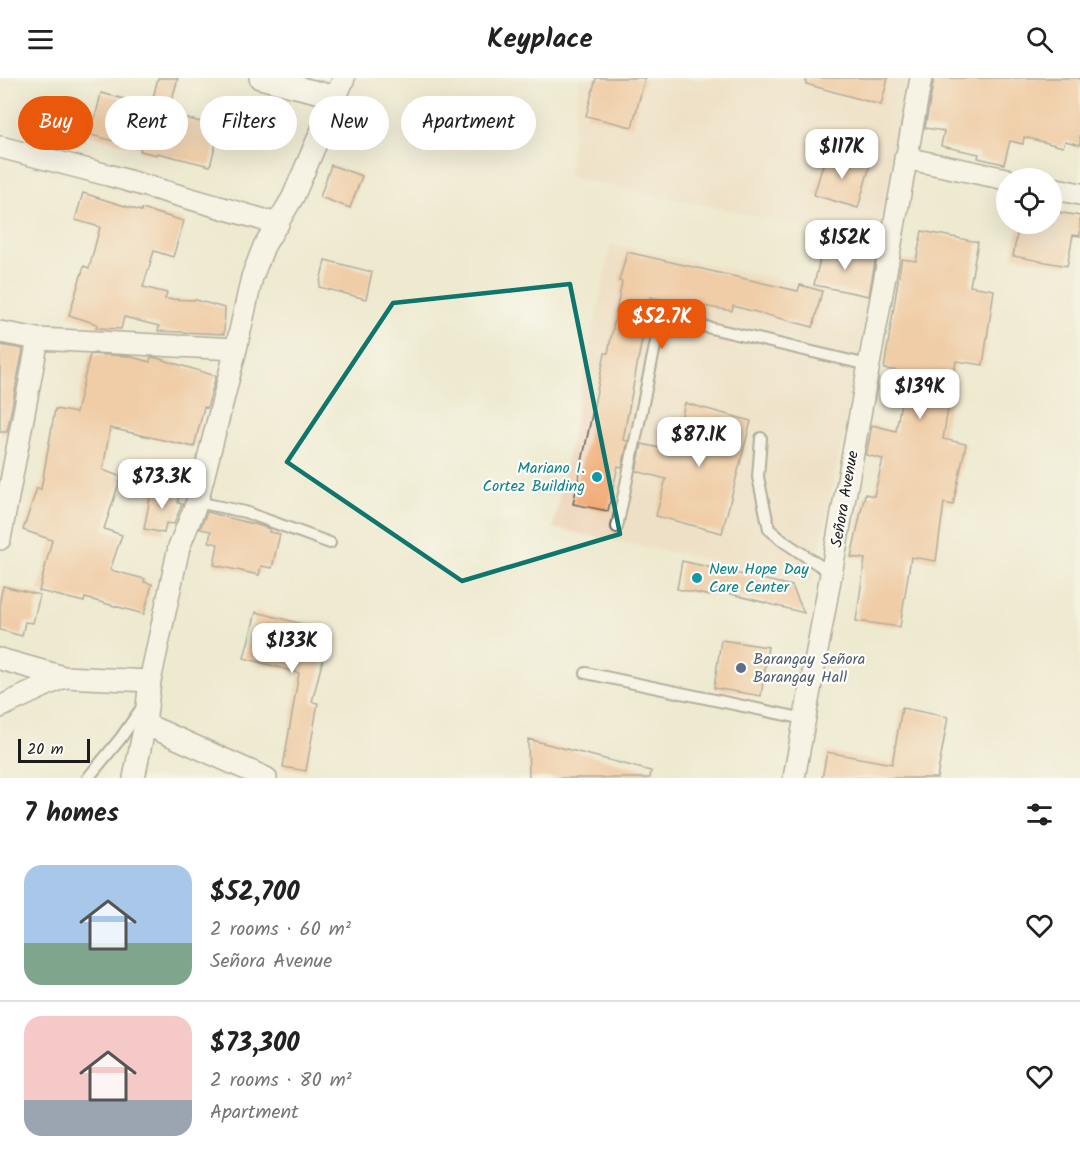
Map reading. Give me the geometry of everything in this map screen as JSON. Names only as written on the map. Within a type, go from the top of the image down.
[{"type":"street","points":[[134,778],[149,690],[179,547],[197,502],[252,277],[264,246],[293,197],[340,88],[260,78]]},
{"type":"street","name":"Señora Avenue","points":[[795,778],[921,78]]},
{"type":"street","points":[[0,147],[108,175],[278,224]]},
{"type":"street","points":[[905,158],[996,177]]},
{"type":"street","points":[[1062,190],[1080,194]]},
{"type":"street","points":[[0,332],[38,339],[236,350]]},
{"type":"street","points":[[0,539],[38,339]]},
{"type":"street","points":[[0,659],[64,677],[149,690]]},
{"type":"street","points":[[0,707],[64,677]]},
{"type":"street","points":[[145,724],[266,778]]},
{"type":"lane","points":[[617,527],[658,332],[666,322],[681,321],[868,365]]},
{"type":"lane","points":[[761,438],[758,477],[769,529],[831,573]]},
{"type":"lane","points":[[197,502],[245,512],[330,543]]},
{"type":"lane","points":[[586,674],[805,719]]},
{"type":"lane","points":[[88,778],[120,739],[149,690]]},
{"type":"highlighted area","points":[[570,284],[620,534],[462,581],[287,462],[393,303]]},
{"type":"shaded area","points":[[579,78],[909,78],[876,241],[568,177]]},
{"type":"shaded area","points":[[611,244],[870,298],[813,582],[553,528]]},
{"type":"building","points":[[158,78],[178,78],[173,96],[154,96]]},
{"type":"building","points":[[596,78],[645,78],[632,127],[586,116]]},
{"type":"building","points":[[806,78],[888,78],[881,105],[806,84]]},
{"type":"building","points":[[934,78],[1080,78],[1080,145],[1065,141],[1063,147],[1024,137],[1023,144],[1010,141],[1004,164],[978,158],[979,154],[941,146],[944,131],[925,128]]},
{"type":"building","points":[[101,93],[113,96],[105,96],[105,139],[93,136]]},
{"type":"building","points":[[188,119],[200,122],[200,150],[214,150],[210,166],[140,151],[188,150]]},
{"type":"building","points":[[827,151],[870,165],[858,208],[814,195]]},
{"type":"building","points":[[331,165],[362,176],[350,208],[320,197]]},
{"type":"building","points":[[83,193],[141,211],[142,209],[184,221],[173,257],[154,251],[143,287],[167,293],[165,299],[196,300],[225,308],[224,334],[158,331],[159,326],[124,317],[121,329],[96,328],[97,324],[69,315],[84,266],[89,268],[100,227],[75,220]]},
{"type":"building","points":[[1062,213],[1080,216],[1080,236],[1073,235],[1067,266],[1013,256],[1017,234],[1062,234]]},
{"type":"building","points":[[922,231],[978,242],[970,286],[994,290],[983,365],[956,361],[943,439],[966,444],[953,505],[944,503],[936,561],[911,557],[900,627],[856,621],[865,559],[851,557],[865,494],[874,496],[883,459],[866,455],[872,425],[896,431],[903,391],[897,391],[900,371],[884,369],[901,262],[902,259],[916,261]]},
{"type":"building","points":[[823,245],[876,256],[869,296],[814,285]]},
{"type":"building","points":[[627,252],[798,291],[800,285],[822,291],[813,327],[733,306],[732,311],[650,297],[623,440],[628,441],[622,467],[618,466],[608,511],[573,504],[605,353],[608,353],[622,282],[619,281]]},
{"type":"building","points":[[325,260],[372,272],[366,299],[319,287]]},
{"type":"building","points":[[0,345],[23,349],[7,432],[0,432]]},
{"type":"building","points":[[90,354],[128,356],[150,362],[151,357],[157,358],[216,376],[207,408],[204,407],[194,447],[110,428],[103,470],[121,477],[104,529],[122,535],[110,570],[145,579],[144,582],[152,584],[144,614],[85,598],[84,602],[39,591],[52,540],[23,530],[37,488],[41,489],[55,409],[76,413]]},
{"type":"building","points":[[685,403],[751,421],[722,533],[656,516],[666,479],[636,471],[642,444],[673,451]]},
{"type":"building","points":[[152,488],[179,494],[178,503],[182,504],[174,524],[166,523],[164,533],[144,529]]},
{"type":"building","points":[[207,512],[257,525],[270,529],[269,532],[280,534],[272,568],[261,566],[259,575],[214,565],[218,544],[209,542],[211,531],[200,529]]},
{"type":"building","points":[[682,561],[792,586],[804,613],[712,589],[711,596],[677,589]]},
{"type":"building","points":[[3,586],[40,595],[33,623],[25,622],[22,636],[0,630],[0,600]]},
{"type":"building","points":[[256,612],[330,631],[312,702],[318,703],[306,771],[283,767],[299,673],[244,658]]},
{"type":"building","name":"Barangay Señora Barangay Hall","points":[[721,640],[768,647],[761,696],[714,688]]},
{"type":"building","points":[[902,708],[948,717],[937,778],[822,778],[827,752],[892,764]]},
{"type":"building","points":[[528,739],[651,771],[650,778],[529,778]]},
{"type":"place","name":"Mariano I. Cortez Building","points":[[597,477]]},
{"type":"place","name":"New Hope Day Care Center","points":[[697,578]]},
{"type":"place","name":"Barangay Señora Barangay Hall","points":[[741,668]]}]
